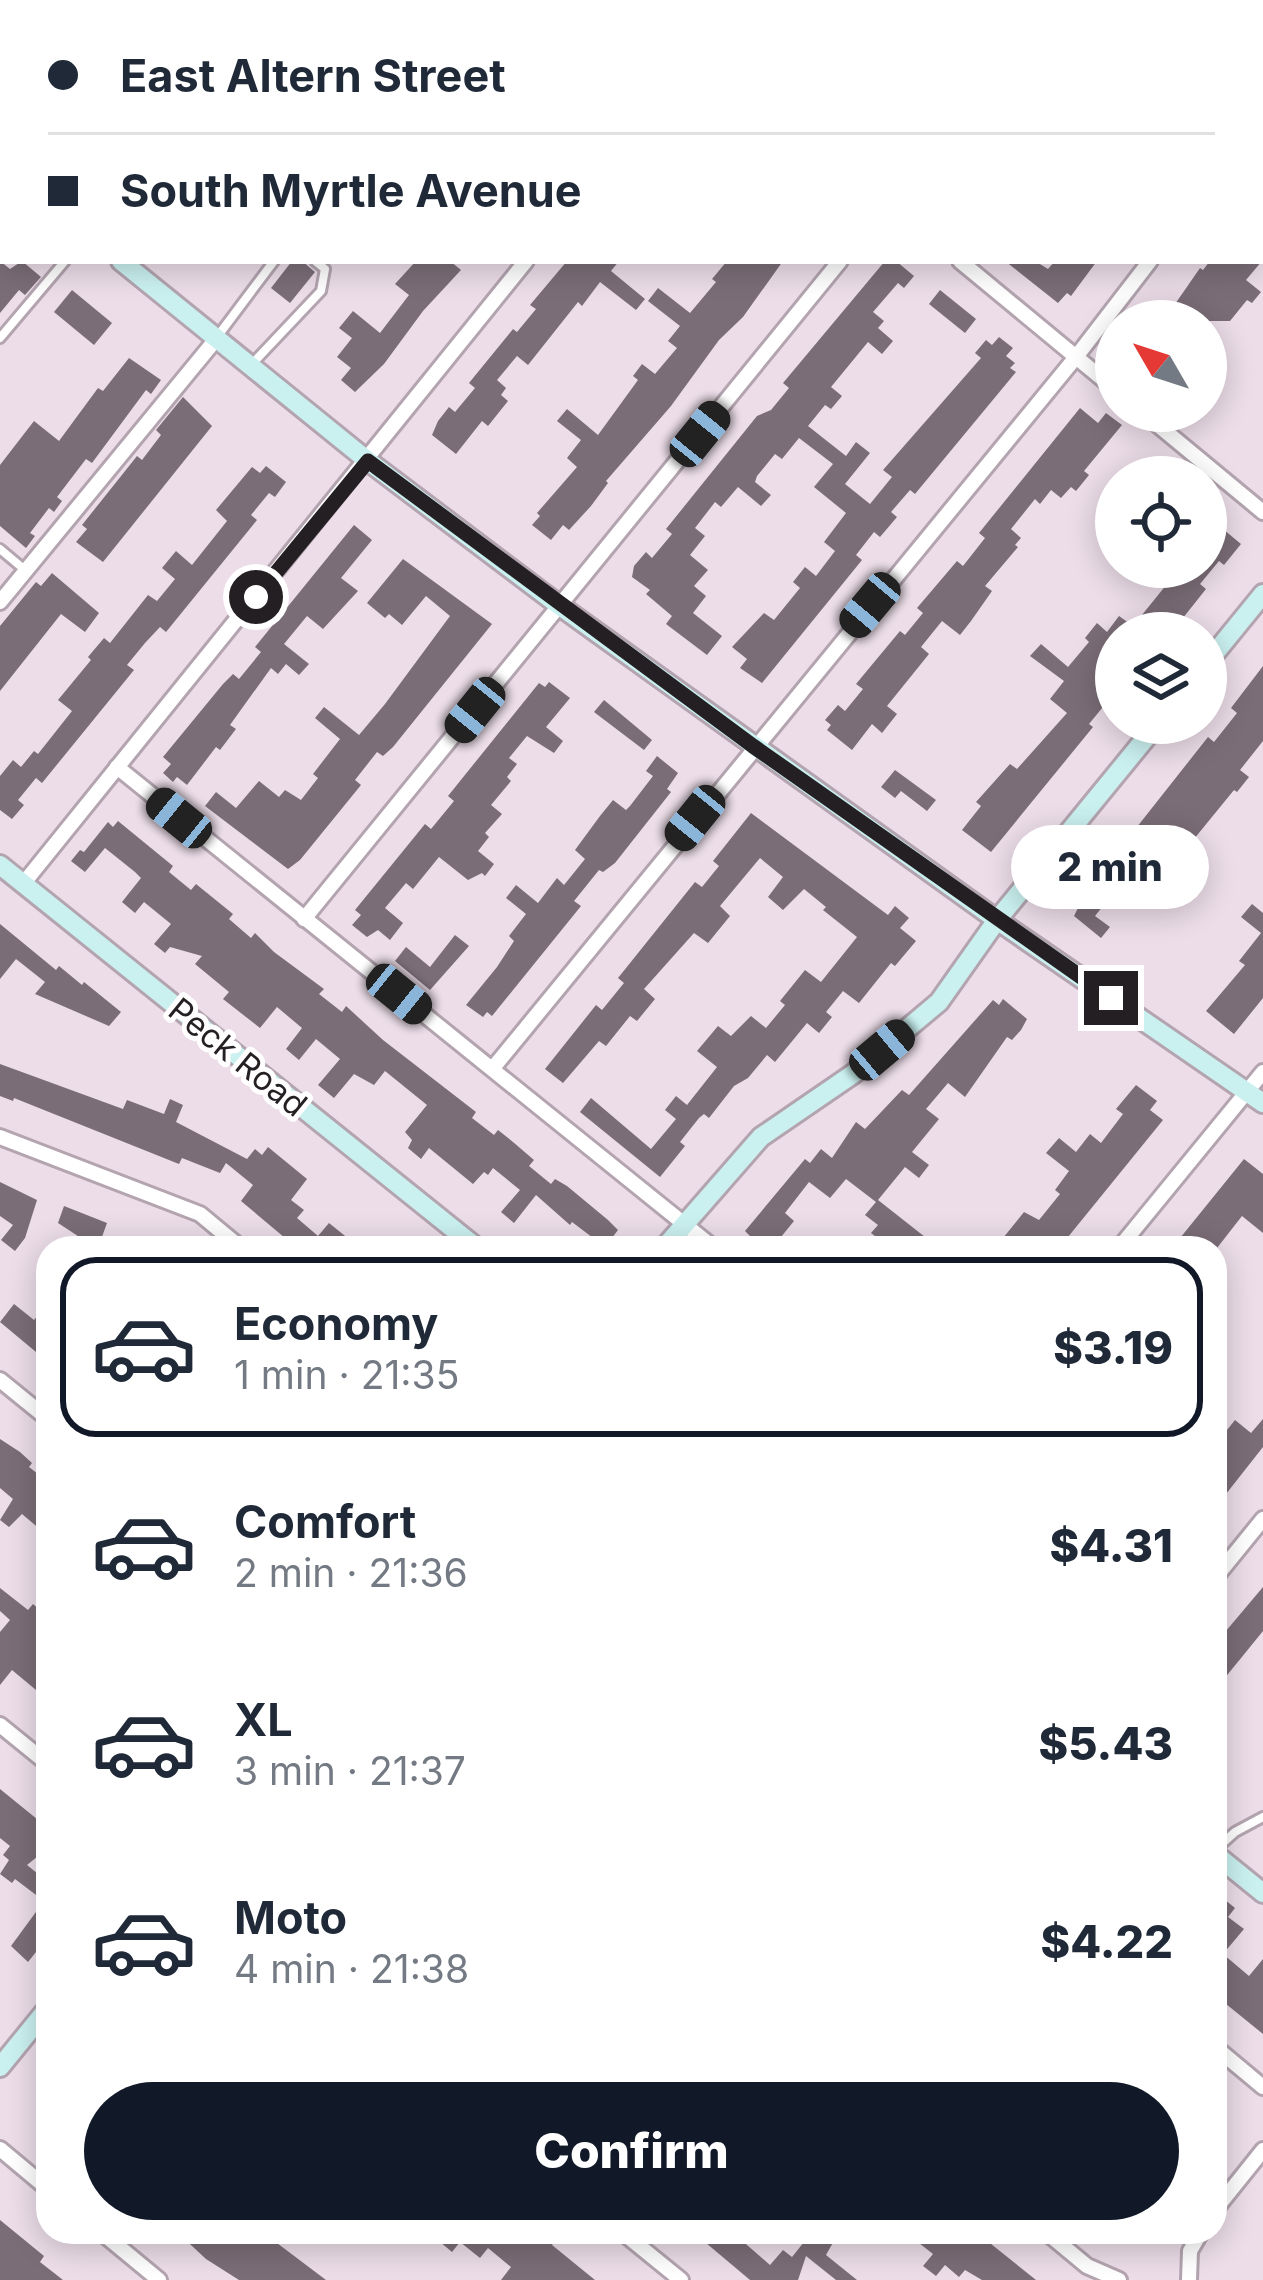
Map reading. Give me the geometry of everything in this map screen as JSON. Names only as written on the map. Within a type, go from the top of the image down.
[{"type":"street","points":[[125,264],[368,461],[560,606],[997,920],[1255,1098]]},
{"type":"street","points":[[23,884],[524,264]]},
{"type":"street","points":[[304,919],[838,264]]},
{"type":"street","points":[[964,264],[1095,373]]},
{"type":"street","points":[[493,1068],[1148,264]]},
{"type":"street","points":[[0,602],[217,338]]},
{"type":"street","points":[[1166,432],[1263,512]]},
{"type":"street","points":[[1227,639],[1263,595]]},
{"type":"street","points":[[673,1236],[779,1122],[854,1074],[939,1002],[997,920],[1141,744]]},
{"type":"street","points":[[117,767],[701,1236]]},
{"type":"street","name":"Peck Road","points":[[0,865],[462,1236]]},
{"type":"street","points":[[1129,1236],[1255,1098],[1263,1072]]},
{"type":"street","points":[[0,1137],[200,1214],[227,1236]]},
{"type":"street","points":[[0,1380],[36,1409]]},
{"type":"street","points":[[1227,1563],[1263,1519]]},
{"type":"street","points":[[0,1725],[36,1754]]},
{"type":"street","points":[[1227,1862],[1263,1893]]},
{"type":"street","points":[[0,2067],[36,2023]]},
{"type":"street","points":[[1227,2057],[1263,2086]]},
{"type":"street","points":[[0,2150],[36,2179]]},
{"type":"street","points":[[1227,2195],[1263,2150]]},
{"type":"street","points":[[115,2244],[159,2280]]},
{"type":"street","points":[[637,2244],[681,2280]]},
{"type":"street","points":[[1060,2244],[1087,2266],[1119,2280]]},
{"type":"street","points":[[1189,2280],[1194,2244]]},
{"type":"lane","points":[[0,338],[62,264]]},
{"type":"lane","points":[[217,338],[272,264]]},
{"type":"lane","points":[[250,366],[321,291],[328,265]]},
{"type":"lane","points":[[0,549],[27,571]]},
{"type":"lane","points":[[1227,1840],[1262,1821]]},
{"type":"building","points":[[0,264],[10,269],[26,264],[41,277],[25,295],[19,290],[0,313]]},
{"type":"building","points":[[290,264],[306,264],[315,272],[290,303],[271,288]]},
{"type":"building","points":[[413,264],[454,264],[461,270],[355,392],[341,380],[351,368],[337,357],[352,338],[339,328],[353,311],[380,333],[409,295],[395,284]]},
{"type":"building","points":[[564,264],[617,264],[611,271],[645,299],[636,310],[600,282],[528,365],[517,356],[497,380],[506,388],[501,395],[508,401],[488,426],[482,421],[456,454],[432,435],[438,421],[449,407],[455,412],[475,388],[469,383],[513,329],[517,332],[536,309],[530,305]]},
{"type":"building","points":[[724,264],[781,264],[743,317],[719,340],[671,406],[606,481],[591,506],[569,530],[563,525],[551,540],[532,525],[577,467],[567,458],[581,440],[557,421],[567,409],[598,435],[638,380],[633,376],[642,364],[655,374],[677,348],[668,341],[680,326],[648,301],[658,288],[690,313],[716,282],[712,279]]},
{"type":"building","points":[[882,264],[900,264],[914,276],[904,288],[898,283],[873,312],[884,321],[878,328],[893,341],[882,354],[868,342],[831,387],[842,396],[831,409],[825,405],[808,426],[846,456],[856,442],[870,453],[845,484],[870,504],[892,477],[883,470],[981,358],[975,353],[986,340],[992,345],[999,337],[1013,348],[1006,356],[1015,363],[1010,368],[1016,372],[915,494],[910,490],[891,512],[897,517],[880,537],[874,532],[856,555],[862,560],[762,683],[740,668],[747,659],[732,647],[764,613],[774,620],[800,588],[793,582],[805,567],[816,576],[835,551],[824,542],[846,513],[814,487],[833,464],[799,438],[782,459],[775,454],[757,476],[755,482],[771,495],[761,506],[738,487],[721,507],[715,502],[695,528],[705,536],[690,555],[708,570],[694,586],[706,596],[693,613],[722,636],[707,655],[666,624],[672,616],[632,577],[634,566],[646,552],[652,558],[672,534],[666,529],[757,416],[771,410],[789,388],[783,383]]},
{"type":"building","points":[[1009,264],[1040,264],[1048,269],[1052,264],[1095,264],[1071,296],[1067,293],[1058,303]]},
{"type":"building","points":[[1259,264],[1246,280],[1261,292],[1227,321],[1227,300],[1178,300],[1200,268]]},
{"type":"building","points":[[72,290],[112,323],[94,345],[54,312]]},
{"type":"building","points":[[940,290],[976,319],[965,333],[929,304]]},
{"type":"building","points":[[129,358],[161,380],[151,394],[146,390],[92,463],[86,459],[57,497],[62,501],[54,512],[49,508],[30,533],[35,536],[26,548],[0,526],[0,465],[34,421],[59,441],[98,388],[103,391]]},
{"type":"building","points":[[183,397],[212,426],[103,562],[76,542],[87,529],[82,525],[137,456],[142,460],[161,435],[156,430]]},
{"type":"building","points":[[1080,408],[1095,420],[1095,432],[1116,432],[1084,471],[1089,475],[1076,491],[1071,487],[1061,498],[1051,490],[1040,504],[1035,499],[1011,529],[1021,538],[1018,547],[985,586],[992,591],[971,621],[960,635],[942,621],[921,647],[929,654],[887,706],[897,714],[882,733],[872,724],[852,750],[827,730],[831,725],[825,720],[838,705],[845,711],[863,689],[856,684],[900,631],[905,635],[923,613],[917,608],[957,561],[963,566],[985,538],[979,533]]},
{"type":"building","points":[[266,466],[286,482],[275,497],[269,493],[251,515],[257,520],[166,632],[160,627],[127,665],[134,670],[42,783],[36,778],[18,800],[24,805],[12,819],[0,810],[0,776],[13,760],[21,767],[34,751],[38,754],[72,711],[58,700],[91,660],[88,657],[104,638],[110,643],[148,595],[157,601],[175,579],[162,568],[176,551],[192,565],[227,521],[216,510],[252,467],[260,473]]},
{"type":"building","points":[[354,525],[372,540],[341,578],[358,591],[323,629],[307,616],[284,644],[309,664],[299,675],[286,664],[278,674],[271,668],[230,725],[236,729],[220,750],[216,747],[187,785],[177,777],[173,782],[163,773],[171,764],[163,757],[223,684],[233,674],[239,679],[261,652],[255,647]]},
{"type":"building","points":[[1227,532],[1241,544],[1227,561]]},
{"type":"building","points":[[403,559],[492,624],[393,747],[383,756],[377,752],[355,780],[361,785],[288,869],[205,806],[216,792],[236,808],[259,781],[279,797],[285,790],[301,800],[318,778],[313,774],[340,739],[315,718],[324,707],[359,735],[385,704],[450,616],[426,596],[402,625],[367,603]]},
{"type":"building","points":[[52,573],[99,613],[85,632],[61,614],[0,691],[0,626],[36,582],[41,586]]},
{"type":"building","points":[[1164,588],[1206,589],[1188,612],[1144,612]]},
{"type":"building","points":[[1095,626],[1095,717],[1089,724],[1093,727],[991,852],[962,830],[981,806],[976,802],[1010,764],[1017,769],[1067,713],[1050,699],[1064,681],[1030,656],[1041,644],[1068,667],[1089,642],[1085,638]]},
{"type":"building","points":[[1263,666],[1263,741],[1240,770],[1249,777],[1178,862],[1158,846],[1130,879],[1127,876],[1095,916],[1110,927],[1101,938],[1074,916],[1083,898],[1078,894],[1202,744],[1227,744],[1227,726],[1237,713],[1231,708]]},
{"type":"building","points":[[549,682],[570,698],[546,727],[563,741],[554,753],[527,736],[509,758],[517,764],[507,777],[511,781],[491,805],[502,814],[485,833],[489,837],[478,851],[494,864],[485,876],[482,873],[468,880],[439,857],[413,889],[406,883],[385,908],[403,923],[390,940],[378,930],[367,937],[352,925],[361,915],[355,910],[425,824],[431,829],[454,801],[448,796],[539,683],[545,687]]},
{"type":"building","points":[[604,700],[652,740],[644,750],[594,712]]},
{"type":"building","points":[[657,756],[678,773],[667,789],[671,792],[615,863],[599,870],[574,901],[581,906],[492,1016],[487,1012],[483,1017],[466,1005],[497,967],[514,941],[509,936],[526,914],[506,898],[516,885],[538,903],[557,878],[564,885],[585,859],[575,850],[613,800],[626,810],[630,806],[653,776],[646,771]]},
{"type":"building","points":[[895,770],[936,800],[927,811],[901,791],[895,798],[881,787]]},
{"type":"building","points":[[751,813],[888,915],[895,906],[909,918],[900,928],[916,941],[859,1003],[843,991],[826,1012],[832,1017],[819,1033],[807,1023],[775,1062],[767,1055],[709,1118],[704,1114],[699,1118],[680,1142],[685,1146],[660,1177],[580,1112],[591,1098],[651,1149],[676,1119],[665,1110],[676,1096],[687,1105],[717,1067],[697,1051],[718,1026],[731,1036],[751,1016],[766,1028],[805,970],[821,982],[857,937],[823,910],[826,907],[804,889],[783,910],[768,897],[783,877],[760,858],[720,906],[730,916],[708,943],[694,933],[644,989],[655,999],[637,1021],[630,1016],[606,1046],[599,1041],[563,1083],[545,1069],[596,1005],[602,1010],[624,983],[618,978],[695,882],[702,887],[719,866],[713,861]]},
{"type":"building","points":[[118,821],[173,866],[169,872],[191,890],[196,884],[233,914],[229,919],[251,938],[255,933],[324,989],[319,994],[342,1012],[346,1006],[476,1112],[472,1118],[513,1142],[534,1160],[529,1166],[551,1184],[555,1179],[567,1186],[618,1230],[613,1236],[590,1236],[536,1195],[514,1223],[501,1212],[520,1190],[493,1168],[473,1184],[429,1148],[421,1159],[408,1148],[412,1140],[405,1132],[427,1105],[385,1071],[374,1085],[354,1074],[334,1098],[318,1085],[340,1059],[316,1039],[299,1060],[286,1049],[302,1028],[277,1007],[260,1028],[223,999],[229,992],[195,964],[202,956],[170,947],[165,953],[154,944],[171,924],[144,902],[135,913],[122,902],[141,878],[135,872],[105,848],[85,872],[71,861],[108,822],[113,827]]},
{"type":"building","points":[[1252,904],[1263,913],[1263,998],[1234,1034],[1206,1011],[1245,965],[1239,961],[1261,933],[1241,917]]},
{"type":"building","points":[[0,924],[56,970],[59,966],[82,985],[84,982],[121,1012],[109,1026],[35,994],[45,982],[16,959],[0,979]]},
{"type":"building","points":[[455,935],[469,946],[430,990],[395,961],[406,947],[430,967]]},
{"type":"building","points":[[1003,999],[1027,1019],[1021,1030],[1012,1040],[1007,1037],[965,1097],[948,1083],[926,1109],[939,1119],[912,1152],[929,1165],[919,1178],[905,1167],[878,1200],[924,1236],[875,1236],[871,1233],[878,1225],[865,1215],[876,1202],[846,1179],[830,1198],[809,1182],[785,1213],[794,1221],[782,1236],[750,1236],[745,1231],[805,1159],[810,1163],[821,1149],[832,1158],[856,1122],[865,1129],[902,1090],[909,1095],[993,1000],[999,1005]]},
{"type":"building","points":[[0,1064],[123,1109],[127,1100],[164,1114],[170,1099],[183,1105],[176,1122],[247,1159],[255,1149],[262,1155],[268,1147],[307,1179],[291,1200],[304,1210],[297,1218],[318,1236],[283,1236],[241,1201],[253,1185],[226,1163],[220,1173],[182,1158],[179,1164],[0,1096]]},
{"type":"building","points":[[1136,1085],[1157,1101],[1150,1110],[1163,1120],[1069,1236],[1005,1236],[1024,1212],[1039,1220],[1060,1194],[1055,1190],[1069,1171],[1046,1153],[1059,1138],[1076,1152],[1090,1134],[1101,1143],[1123,1114],[1116,1109]]},
{"type":"building","points":[[1244,1159],[1263,1174],[1263,1233],[1242,1216],[1226,1236],[1182,1236]]},
{"type":"building","points":[[0,1182],[37,1200],[25,1238],[15,1251],[1,1240],[13,1225],[0,1216]]},
{"type":"building","points":[[64,1206],[107,1223],[102,1236],[78,1236],[58,1223]]},
{"type":"building","points":[[329,1223],[345,1236],[318,1236]]},
{"type":"building","points":[[14,1304],[34,1320],[36,1352],[0,1322]]},
{"type":"building","points":[[1263,1419],[1263,1447],[1227,1493],[1227,1430],[1235,1420],[1251,1433]]},
{"type":"building","points":[[0,1439],[32,1463],[29,1467],[36,1473],[36,1526],[22,1514],[9,1527],[0,1520],[13,1499],[0,1488]]},
{"type":"building","points":[[1263,1587],[1263,1631],[1227,1675],[1227,1630]]},
{"type":"building","points":[[0,1588],[28,1610],[36,1607],[36,1690],[12,1670],[0,1685],[0,1632],[10,1620],[0,1611]]},
{"type":"building","points":[[0,1789],[36,1818],[36,1858],[27,1865],[36,1872],[36,1895],[0,1874],[9,1860],[3,1855],[10,1846],[0,1838]]},
{"type":"building","points":[[1227,1901],[1235,1908],[1228,1917],[1244,1929],[1227,1949]]},
{"type":"building","points":[[36,1912],[36,1952],[28,1962],[11,1946]]},
{"type":"building","points":[[1227,1957],[1249,1976],[1263,1959],[1263,2034],[1227,2005]]},
{"type":"building","points":[[0,2220],[44,2256],[40,2262],[63,2280],[0,2280]]},
{"type":"building","points":[[190,2244],[278,2244],[326,2280],[239,2280]]},
{"type":"building","points":[[462,2244],[553,2244],[595,2280],[501,2280],[511,2267],[488,2248],[480,2258]]},
{"type":"building","points":[[707,2244],[746,2244],[770,2265],[783,2250],[792,2257],[802,2244],[832,2244],[826,2255],[857,2280],[836,2280],[806,2256],[798,2280],[750,2280]]},
{"type":"building","points":[[920,2244],[991,2244],[1036,2280],[982,2280],[965,2270],[959,2277],[945,2265],[936,2276],[923,2266],[933,2254]]},
{"type":"route","points":[[256,597],[368,461],[753,746],[1111,998]]}]
